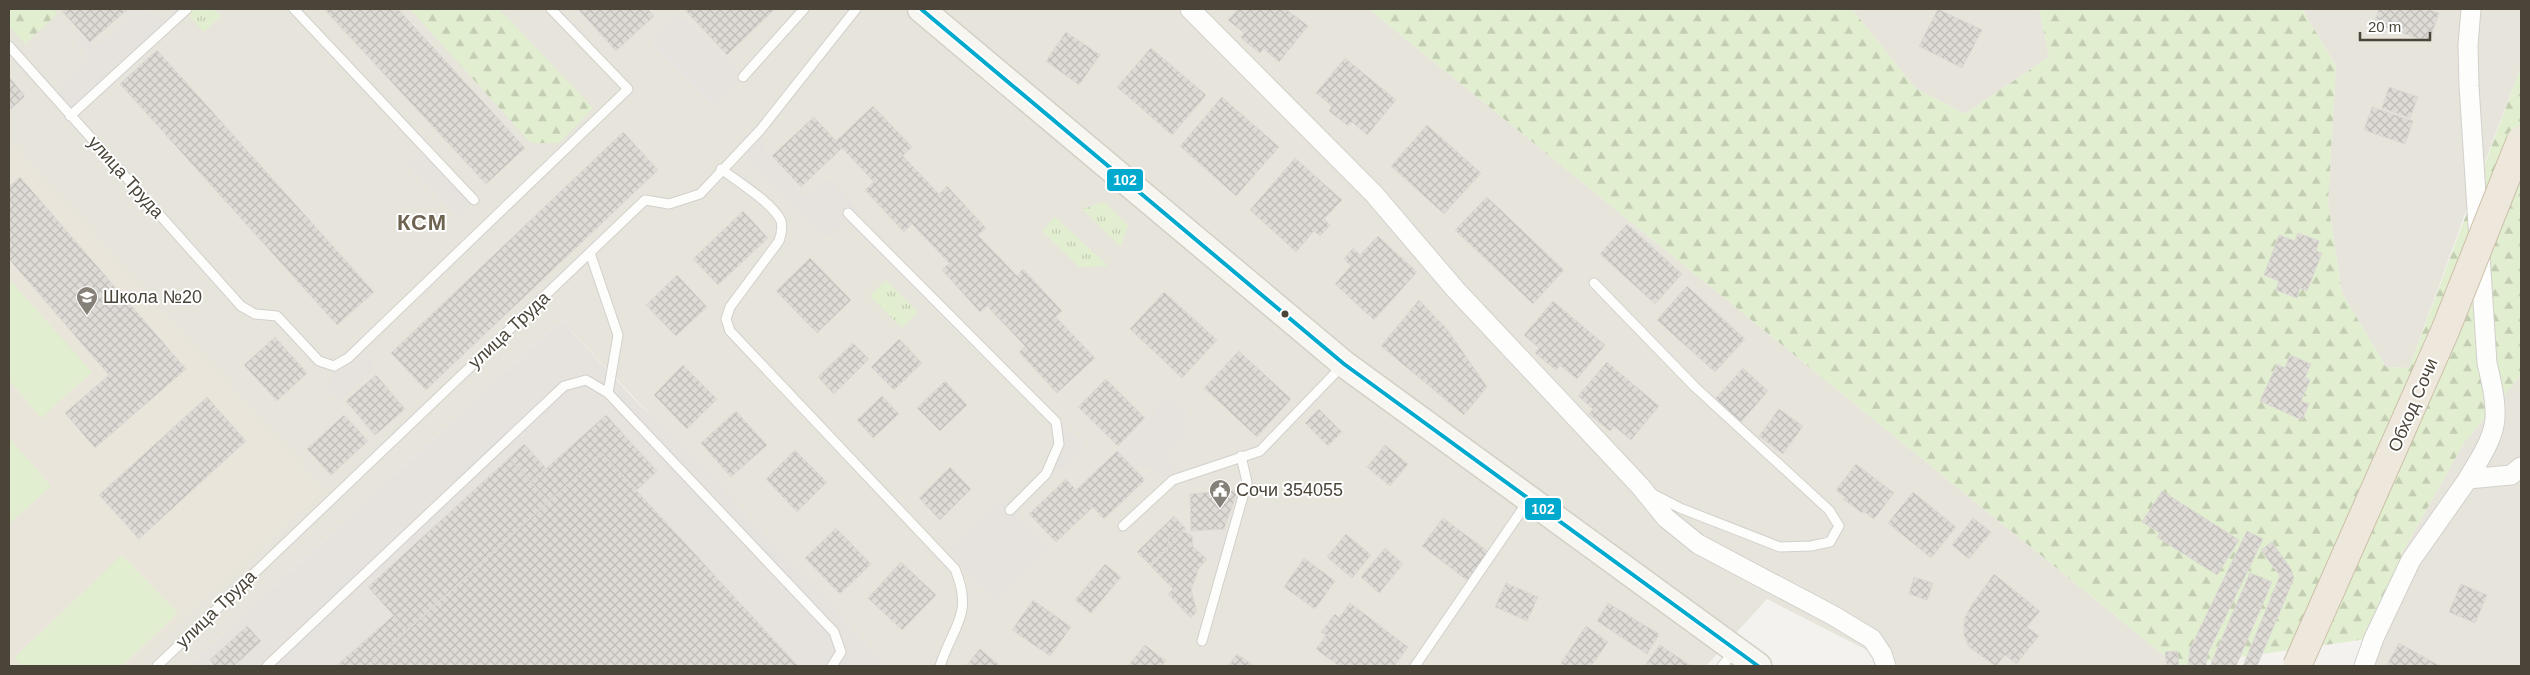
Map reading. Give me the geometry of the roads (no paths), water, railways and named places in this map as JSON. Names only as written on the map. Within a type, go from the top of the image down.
[{"type":"highway","name":"Обход Сочи","points":[[2297,666],[2445,331],[2521,140]]},
{"type":"main road","points":[[921,9],[1344,364],[1529,499],[1729,658],[1758,666]]},
{"type":"street","points":[[1190,9],[1374,194],[1455,289],[1640,486],[1666,518],[1698,544],[1834,616],[1872,639],[1882,654],[1886,666]]},
{"type":"street","points":[[2364,666],[2374,638],[2412,560],[2468,479],[2490,436],[2495,419],[2494,394],[2487,363],[2468,86],[2468,45],[2471,9]]},
{"type":"street","points":[[2468,479],[2511,475],[2521,468]]},
{"type":"lane","points":[[70,116],[187,9]]},
{"type":"lane","points":[[294,9],[474,200]]},
{"type":"lane","name":"улица Труда","points":[[9,46],[244,308],[255,314],[277,316],[319,361],[334,366],[348,358],[628,89],[551,9]]},
{"type":"lane","points":[[743,76],[804,9]]},
{"type":"lane","name":"улица Труда","points":[[157,666],[645,200],[669,204],[684,201],[700,194],[721,169],[761,129],[856,9]]},
{"type":"lane","points":[[721,169],[772,209],[781,221],[782,232],[779,241],[730,307],[726,320],[730,331],[956,569],[964,589],[963,606],[960,622],[940,666]]},
{"type":"lane","points":[[848,213],[1056,422],[1059,444],[1046,474],[1010,510]]},
{"type":"lane","points":[[590,253],[618,334],[608,393]]},
{"type":"lane","points":[[1594,283],[1695,387],[1829,510],[1839,526],[1830,542],[1811,546],[1780,547],[1680,508],[1640,486]]},
{"type":"lane","points":[[1123,526],[1173,480],[1260,451],[1344,364]]},
{"type":"lane","points":[[268,666],[564,386],[586,380],[608,393],[834,632],[841,652],[832,666]]},
{"type":"lane","points":[[1202,640],[1247,482],[1241,456]]},
{"type":"lane","points":[[1415,666],[1529,499]]},
{"type":"place","name":"Школа №20","points":[[87,316]]},
{"type":"place","name":"Сочи 354055","points":[[1220,509]]},
{"type":"district","name":"КСМ","points":[[422,222]]}]
